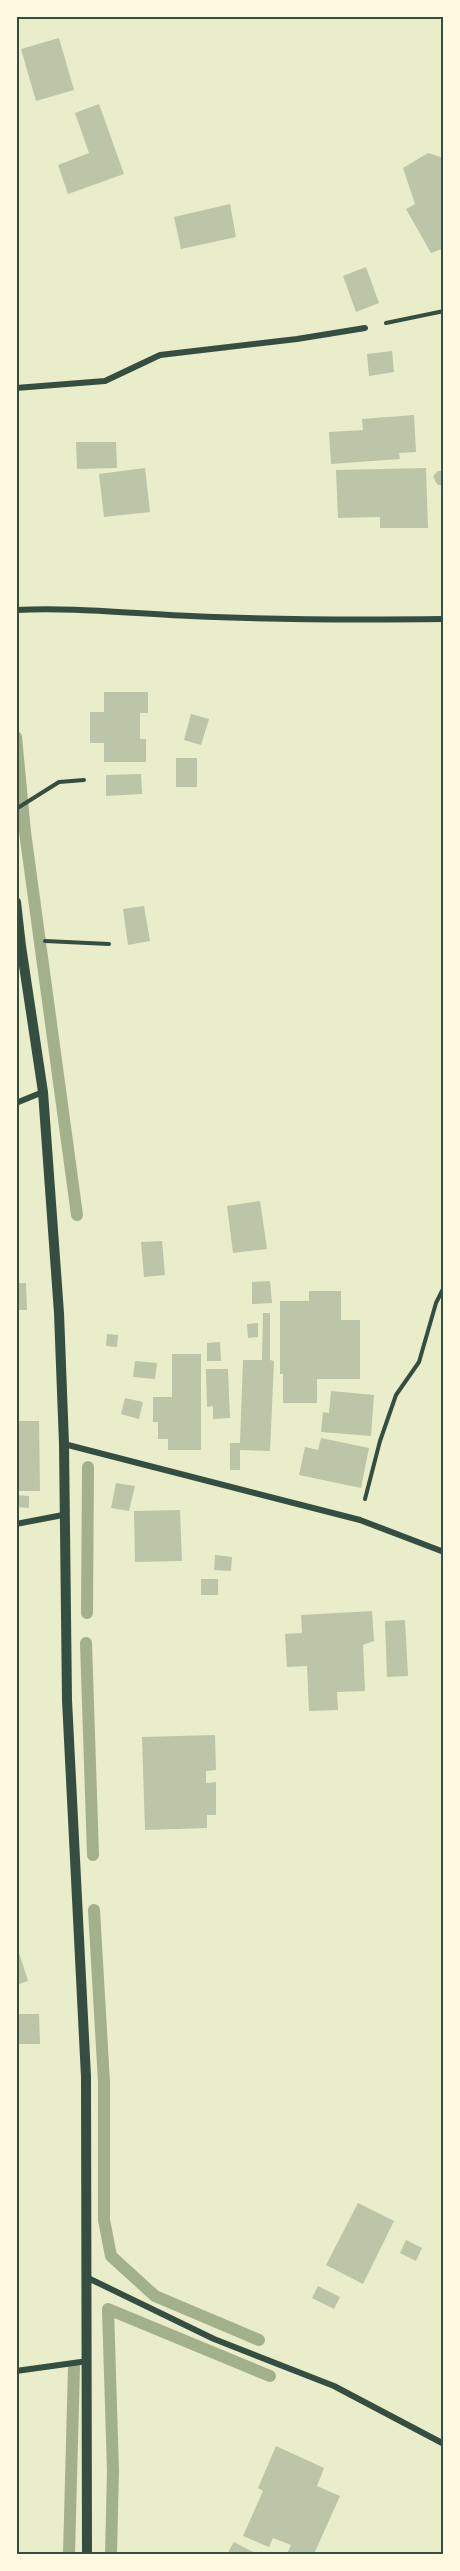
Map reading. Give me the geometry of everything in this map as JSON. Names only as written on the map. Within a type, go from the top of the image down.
[{"type":"street","points":[[16,388],[105,381],[160,355],[297,339],[365,328]]},
{"type":"street","points":[[16,610],[59,608],[190,616],[332,620],[444,619]]},
{"type":"street","points":[[16,902],[43,1092],[59,1313],[64,1444],[63,1515],[67,1700],[86,2077],[89,2361],[87,2554]]},
{"type":"street","points":[[16,1103],[43,1092]]},
{"type":"street","points":[[64,1444],[360,1521],[444,1552]]},
{"type":"street","points":[[16,1524],[63,1515]]},
{"type":"street","points":[[88,2278],[214,2339],[334,2386],[444,2444]]},
{"type":"street","points":[[16,2371],[89,2361]]},
{"type":"path","points":[[365,328],[444,311]]},
{"type":"path","points":[[16,809],[59,782],[84,780]]},
{"type":"path","points":[[53,940],[109,944]]},
{"type":"path","points":[[360,1521],[380,1441],[396,1395],[419,1362],[436,1303],[444,1287]]},
{"type":"building","points":[[59,38],[74,90],[36,101],[21,49]]},
{"type":"building","points":[[99,104],[124,174],[68,194],[58,165],[89,153],[75,113]]},
{"type":"building","points":[[428,153],[444,158],[444,248],[431,253],[406,209],[415,204],[403,168]]},
{"type":"building","points":[[230,204],[236,237],[181,249],[174,217]]},
{"type":"building","points":[[366,267],[379,303],[356,312],[343,276]]},
{"type":"building","points":[[392,351],[394,372],[369,376],[367,354]]},
{"type":"building","points":[[414,415],[416,452],[399,453],[400,459],[331,464],[329,432],[363,430],[362,419]]},
{"type":"building","points":[[76,442],[116,442],[117,468],[77,469]]},
{"type":"building","points":[[145,468],[150,512],[104,517],[99,474]]},
{"type":"building","points":[[426,468],[428,528],[380,528],[380,517],[338,518],[336,470]]},
{"type":"building","points":[[438,471],[444,471],[444,485],[438,485],[435,481],[433,476]]},
{"type":"building","points":[[104,692],[148,692],[148,713],[140,713],[140,739],[146,739],[146,762],[104,762],[104,743],[90,743],[90,712],[104,712]]},
{"type":"building","points":[[191,714],[209,719],[201,745],[184,740]]},
{"type":"building","points":[[176,758],[197,758],[197,787],[176,787]]},
{"type":"building","points":[[141,774],[142,794],[106,796],[106,775]]},
{"type":"building","points":[[144,906],[150,941],[128,945],[123,909]]},
{"type":"building","points":[[260,1201],[267,1249],[233,1253],[227,1206]]},
{"type":"building","points":[[162,1241],[165,1275],[144,1277],[141,1242]]},
{"type":"building","points":[[270,1281],[272,1303],[252,1304],[252,1282]]},
{"type":"building","points":[[16,1283],[26,1283],[27,1310],[16,1310]]},
{"type":"building","points":[[309,1291],[341,1291],[341,1320],[360,1320],[360,1379],[317,1379],[317,1403],[283,1403],[283,1374],[280,1374],[280,1301],[309,1301]]},
{"type":"building","points":[[263,1313],[270,1313],[270,1360],[274,1361],[270,1451],[240,1450],[240,1470],[230,1470],[230,1443],[240,1443],[243,1360],[262,1360]]},
{"type":"building","points":[[258,1323],[258,1337],[248,1338],[247,1324]]},
{"type":"building","points":[[107,1334],[118,1335],[117,1347],[106,1346]]},
{"type":"building","points":[[220,1342],[221,1361],[207,1361],[207,1343]]},
{"type":"building","points":[[172,1354],[201,1354],[201,1450],[168,1450],[168,1439],[158,1439],[158,1422],[153,1422],[153,1397],[172,1397]]},
{"type":"building","points":[[135,1361],[157,1363],[155,1379],[133,1377]]},
{"type":"building","points":[[206,1369],[228,1369],[230,1418],[213,1419],[213,1406],[207,1407]]},
{"type":"building","points":[[331,1391],[374,1395],[371,1436],[321,1432],[323,1412],[329,1413]]},
{"type":"building","points":[[125,1398],[143,1402],[139,1419],[121,1414]]},
{"type":"building","points":[[16,1421],[39,1421],[40,1491],[19,1491]]},
{"type":"building","points":[[321,1438],[369,1448],[361,1488],[299,1475],[305,1447],[318,1450]]},
{"type":"building","points":[[116,1483],[135,1486],[129,1511],[111,1508]]},
{"type":"building","points":[[17,1495],[29,1496],[29,1508],[16,1507]]},
{"type":"building","points":[[180,1510],[182,1561],[135,1562],[134,1511]]},
{"type":"building","points":[[215,1555],[232,1557],[231,1571],[214,1570]]},
{"type":"building","points":[[201,1579],[218,1579],[218,1595],[201,1595]]},
{"type":"building","points":[[372,1611],[374,1641],[363,1645],[365,1691],[337,1692],[338,1710],[309,1711],[307,1666],[287,1667],[285,1634],[302,1633],[301,1615]]},
{"type":"building","points":[[405,1620],[408,1676],[387,1677],[385,1621]]},
{"type":"building","points":[[215,1735],[216,1770],[206,1771],[206,1783],[216,1782],[216,1815],[207,1815],[207,1828],[145,1830],[142,1737]]},
{"type":"building","points":[[16,1947],[28,1981],[16,1985]]},
{"type":"building","points":[[16,2014],[39,2014],[40,2044],[16,2044]]},
{"type":"building","points":[[358,2203],[394,2221],[363,2284],[326,2265]]},
{"type":"building","points":[[406,2240],[422,2248],[416,2261],[400,2253]]},
{"type":"building","points":[[318,2286],[340,2297],[334,2309],[312,2298]]},
{"type":"building","points":[[276,2446],[324,2468],[317,2486],[340,2496],[314,2554],[287,2554],[291,2545],[273,2538],[269,2547],[243,2536],[263,2491],[258,2488]]},
{"type":"building","points":[[234,2542],[257,2554],[227,2554]]},
{"type":"waterway","points":[[16,737],[25,832],[77,1215]]},
{"type":"waterway","points":[[87,1613],[88,1467]]},
{"type":"waterway","points":[[86,1643],[93,1855]]},
{"type":"waterway","points":[[94,1910],[104,2082],[104,2220],[111,2256],[155,2296],[259,2340]]},
{"type":"waterway","points":[[111,2554],[113,2471],[108,2309],[270,2376]]},
{"type":"waterway","points":[[69,2554],[74,2367]]}]
